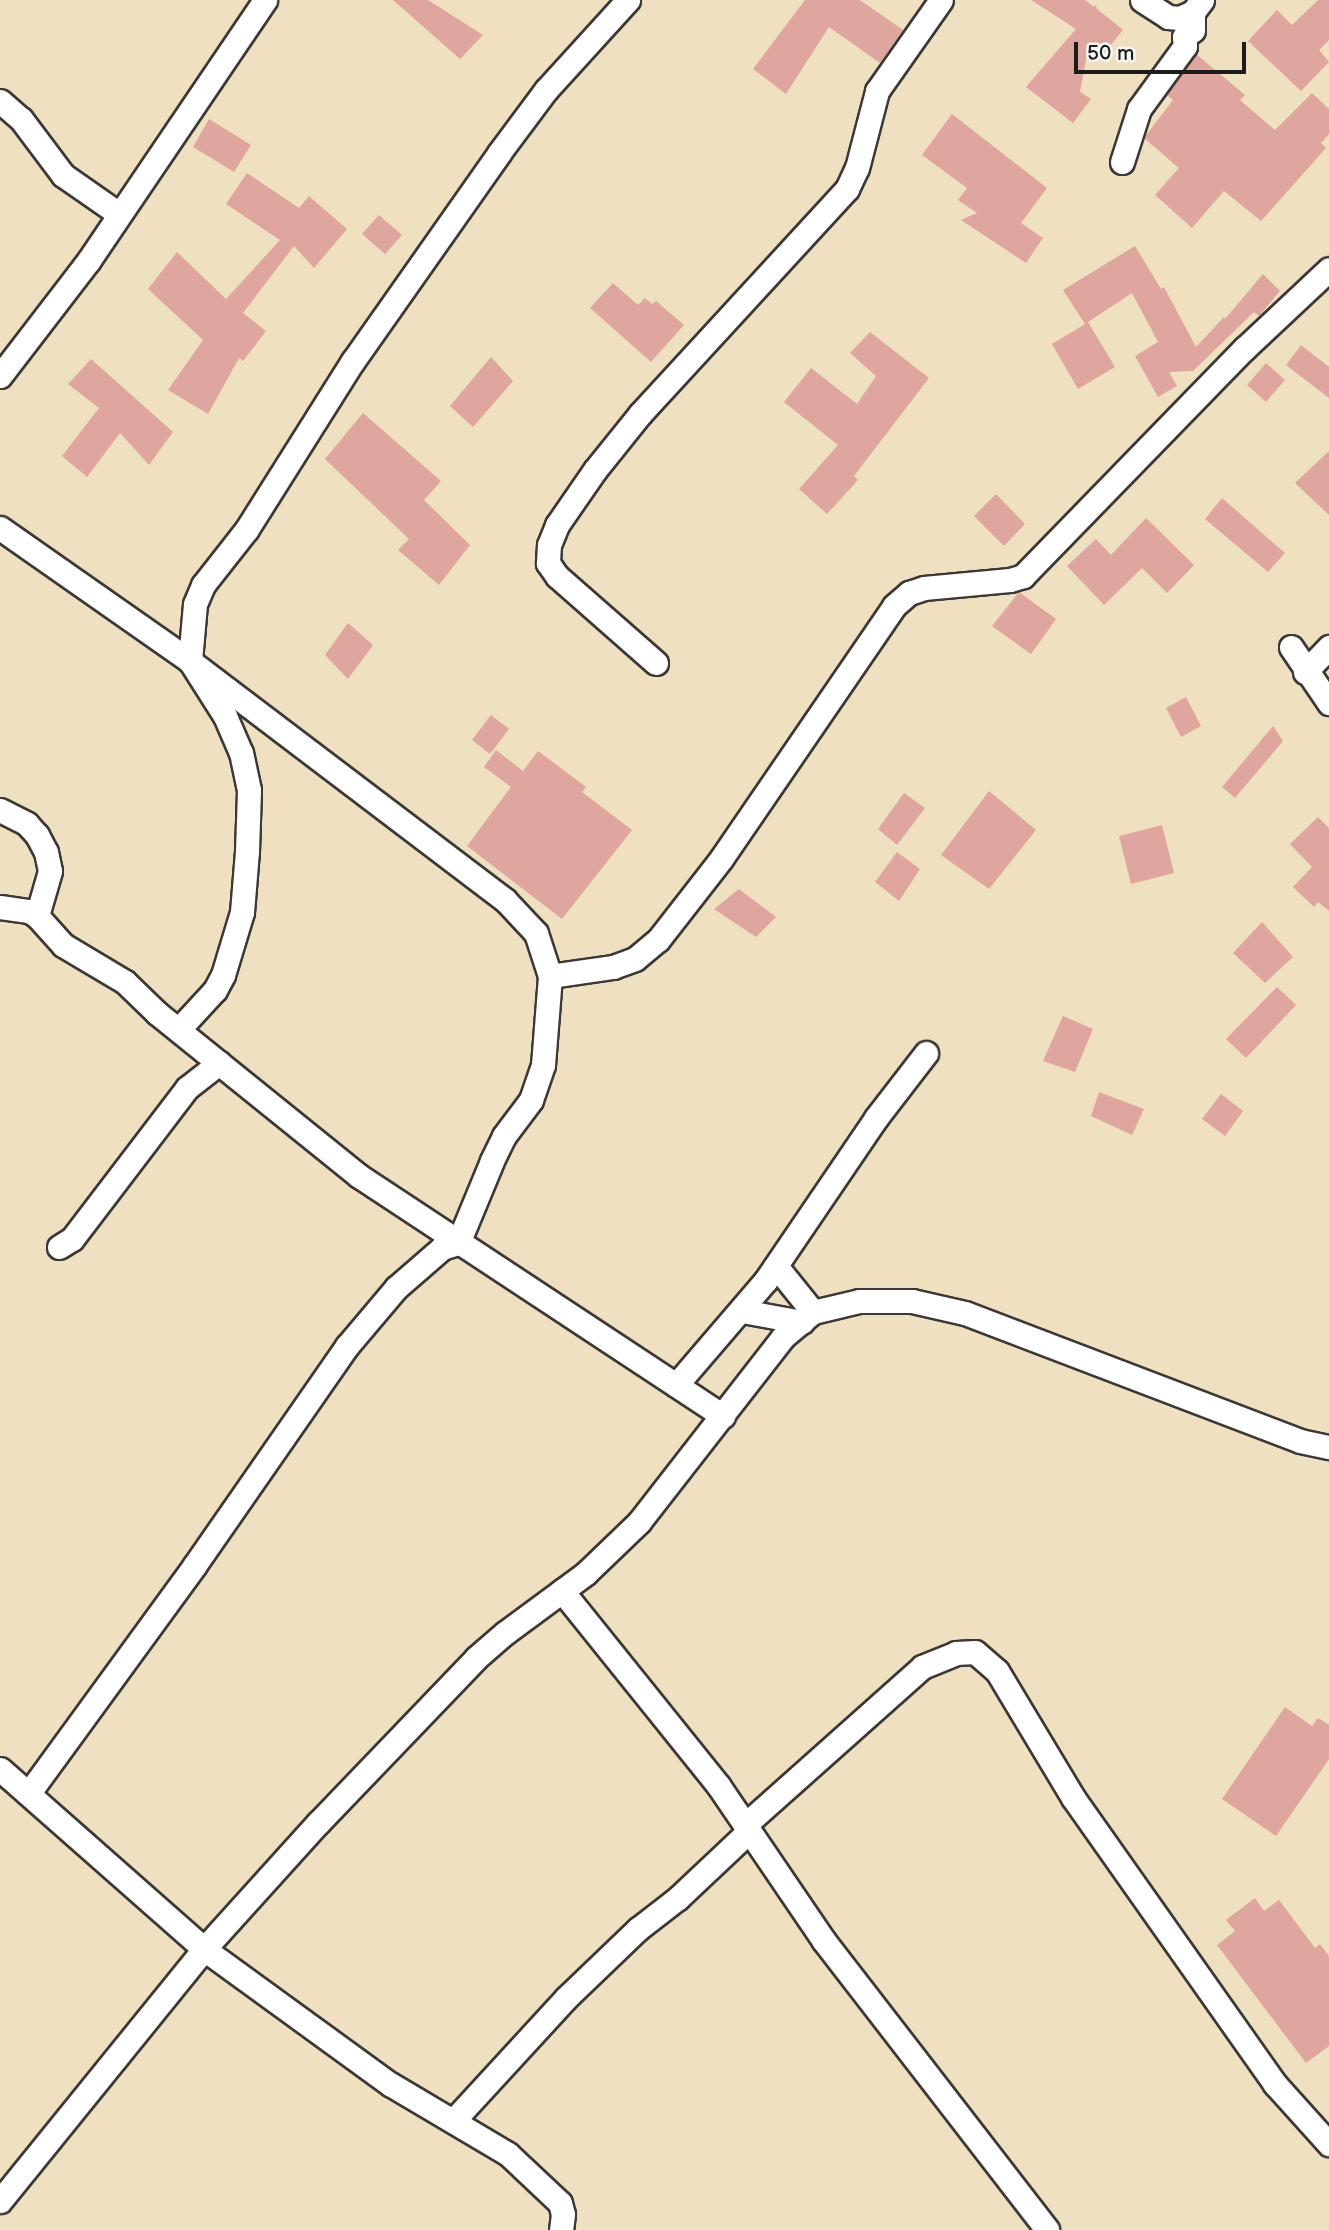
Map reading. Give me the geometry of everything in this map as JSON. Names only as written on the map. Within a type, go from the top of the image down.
[{"type":"street","points":[[0,376],[89,260],[265,0]]},
{"type":"street","points":[[179,1029],[215,990],[223,975],[242,912],[249,790],[241,753],[225,716],[190,661],[195,604],[203,585],[247,529],[338,384],[499,153],[546,90],[628,0]]},
{"type":"street","points":[[656,663],[552,569],[548,563],[549,545],[557,525],[595,470],[640,414],[847,189],[857,168],[877,91],[941,0]]},
{"type":"street","points":[[1142,0],[1167,17],[1179,18],[1198,6]]},
{"type":"street","points":[[1122,162],[1139,109],[1185,46],[1184,37],[1193,30],[1198,6]]},
{"type":"street","points":[[0,101],[21,119],[63,175],[119,214]]},
{"type":"street","points":[[550,976],[613,967],[635,958],[658,940],[721,859],[894,606],[909,593],[924,588],[1010,580],[1023,576],[1245,348],[1329,269]]},
{"type":"street","points":[[0,528],[190,661],[505,900],[536,933],[550,976],[544,1065],[531,1100],[504,1136],[458,1243]]},
{"type":"street","points":[[1291,647],[1329,703]]},
{"type":"street","points":[[1306,671],[1329,647]]},
{"type":"street","points":[[0,810],[27,824],[46,852],[50,871],[37,916]]},
{"type":"street","points":[[0,907],[29,911],[37,916],[63,945],[125,982],[157,1013],[359,1177],[723,1416]]},
{"type":"street","points":[[676,1385],[742,1311],[776,1266],[876,1118],[926,1053]]},
{"type":"street","points":[[59,1247],[72,1239],[187,1087],[219,1063]]},
{"type":"street","points":[[28,1794],[195,1565],[347,1346],[396,1288],[442,1248],[458,1243]]},
{"type":"street","points":[[776,1266],[807,1317]]},
{"type":"street","points":[[742,1311],[807,1317],[859,1301],[912,1301],[965,1313],[1300,1441],[1329,1447]]},
{"type":"street","points":[[0,2201],[204,1949],[318,1823],[476,1658],[562,1591],[639,1522],[783,1337],[807,1317]]},
{"type":"street","points":[[562,1591],[748,1828],[824,1941],[1047,2230]]},
{"type":"street","points":[[453,2121],[566,1998],[638,1929],[678,1898],[748,1828],[922,1667],[956,1653],[975,1652],[997,1671],[1074,1799],[1275,2084],[1329,2144]]},
{"type":"street","points":[[0,1769],[204,1949],[314,2032],[508,2154],[542,2183],[560,2203],[564,2214],[561,2230]]},
{"type":"building","points":[[393,0],[428,0],[483,35],[460,59]]},
{"type":"building","points":[[805,0],[860,0],[903,30],[880,63],[829,27],[786,94],[753,69]]},
{"type":"building","points":[[1031,0],[1085,0],[1094,7],[1097,3],[1096,8],[1123,30],[1100,58],[1088,49],[1080,92],[1091,99],[1073,123],[1026,87],[1076,29]]},
{"type":"building","points":[[1318,0],[1329,0],[1329,40],[1319,50],[1329,62],[1301,91],[1248,41],[1277,10],[1292,25]]},
{"type":"building","points":[[1196,54],[1245,95],[1240,100],[1275,130],[1312,93],[1329,109],[1329,134],[1321,143],[1326,148],[1261,221],[1224,191],[1192,228],[1155,195],[1179,168],[1144,138],[1173,100],[1167,95]]},
{"type":"building","points":[[952,114],[1047,188],[1021,223],[1043,238],[1026,263],[961,220],[977,213],[958,200],[967,188],[922,155]]},
{"type":"building","points":[[209,119],[251,145],[234,172],[193,147]]},
{"type":"building","points":[[247,173],[299,208],[309,196],[347,229],[314,268],[294,246],[243,313],[266,331],[243,361],[239,358],[208,414],[168,390],[203,340],[148,289],[177,252],[226,299],[280,240],[226,204]]},
{"type":"building","points":[[379,215],[402,235],[385,254],[362,234]]},
{"type":"building","points":[[1135,246],[1161,289],[1164,287],[1196,347],[1224,317],[1225,319],[1263,274],[1280,291],[1259,316],[1254,312],[1193,371],[1169,372],[1177,386],[1158,397],[1135,356],[1158,342],[1132,293],[1088,322],[1115,367],[1078,389],[1052,344],[1085,324],[1063,290]]},
{"type":"building","points":[[613,283],[638,305],[645,298],[652,304],[656,301],[684,325],[651,362],[590,308]]},
{"type":"building","points":[[870,332],[929,378],[854,476],[858,480],[827,514],[799,489],[838,445],[784,402],[811,368],[857,404],[876,376],[850,353]]},
{"type":"building","points":[[1301,345],[1329,367],[1329,398],[1286,365]]},
{"type":"building","points":[[491,357],[513,381],[473,427],[450,406]]},
{"type":"building","points":[[91,359],[173,432],[149,465],[120,433],[87,477],[62,456],[99,408],[68,384]]},
{"type":"building","points":[[1266,363],[1285,380],[1266,402],[1247,385]]},
{"type":"building","points":[[363,413],[441,481],[424,500],[470,545],[439,585],[398,550],[409,539],[325,459]]},
{"type":"building","points":[[1329,451],[1329,515],[1295,483]]},
{"type":"building","points":[[996,494],[1025,524],[1004,546],[974,516]]},
{"type":"building","points":[[1222,498],[1285,553],[1268,572],[1205,519]]},
{"type":"building","points":[[1146,518],[1194,565],[1167,593],[1142,568],[1104,605],[1067,566],[1096,539],[1111,555]]},
{"type":"building","points":[[1019,592],[1056,619],[1031,654],[992,626]]},
{"type":"building","points":[[348,623],[373,645],[348,679],[325,655]]},
{"type":"building","points":[[1186,697],[1201,726],[1181,737],[1166,708]]},
{"type":"building","points":[[491,715],[509,729],[490,754],[472,740]]},
{"type":"building","points":[[1273,726],[1283,741],[1235,798],[1222,787]]},
{"type":"building","points":[[496,750],[523,771],[538,751],[586,787],[582,792],[632,830],[562,919],[467,846],[511,787],[484,767]]},
{"type":"building","points":[[989,791],[1036,830],[989,889],[941,855]]},
{"type":"building","points":[[904,793],[925,808],[897,845],[878,829]]},
{"type":"building","points":[[1318,817],[1329,828],[1329,911],[1318,902],[1314,907],[1293,887],[1312,867],[1290,844]]},
{"type":"building","points":[[1162,825],[1174,873],[1131,884],[1119,836]]},
{"type":"building","points":[[897,852],[920,869],[899,901],[875,882]]},
{"type":"building","points":[[739,889],[776,917],[756,937],[714,909]]},
{"type":"building","points":[[1262,922],[1293,957],[1265,983],[1233,953]]},
{"type":"building","points":[[1277,987],[1296,1005],[1246,1058],[1226,1039]]},
{"type":"building","points":[[1063,1016],[1093,1029],[1075,1072],[1043,1061]]},
{"type":"building","points":[[1099,1092],[1144,1109],[1132,1135],[1091,1116]]},
{"type":"building","points":[[1221,1094],[1243,1111],[1225,1136],[1202,1119]]},
{"type":"building","points":[[1285,1707],[1312,1726],[1318,1718],[1329,1725],[1329,1759],[1276,1836],[1222,1799]]},
{"type":"building","points":[[1255,1898],[1264,1911],[1279,1900],[1315,1948],[1320,1944],[1329,1956],[1329,2046],[1306,2063],[1217,1945],[1235,1931],[1226,1920]]}]
